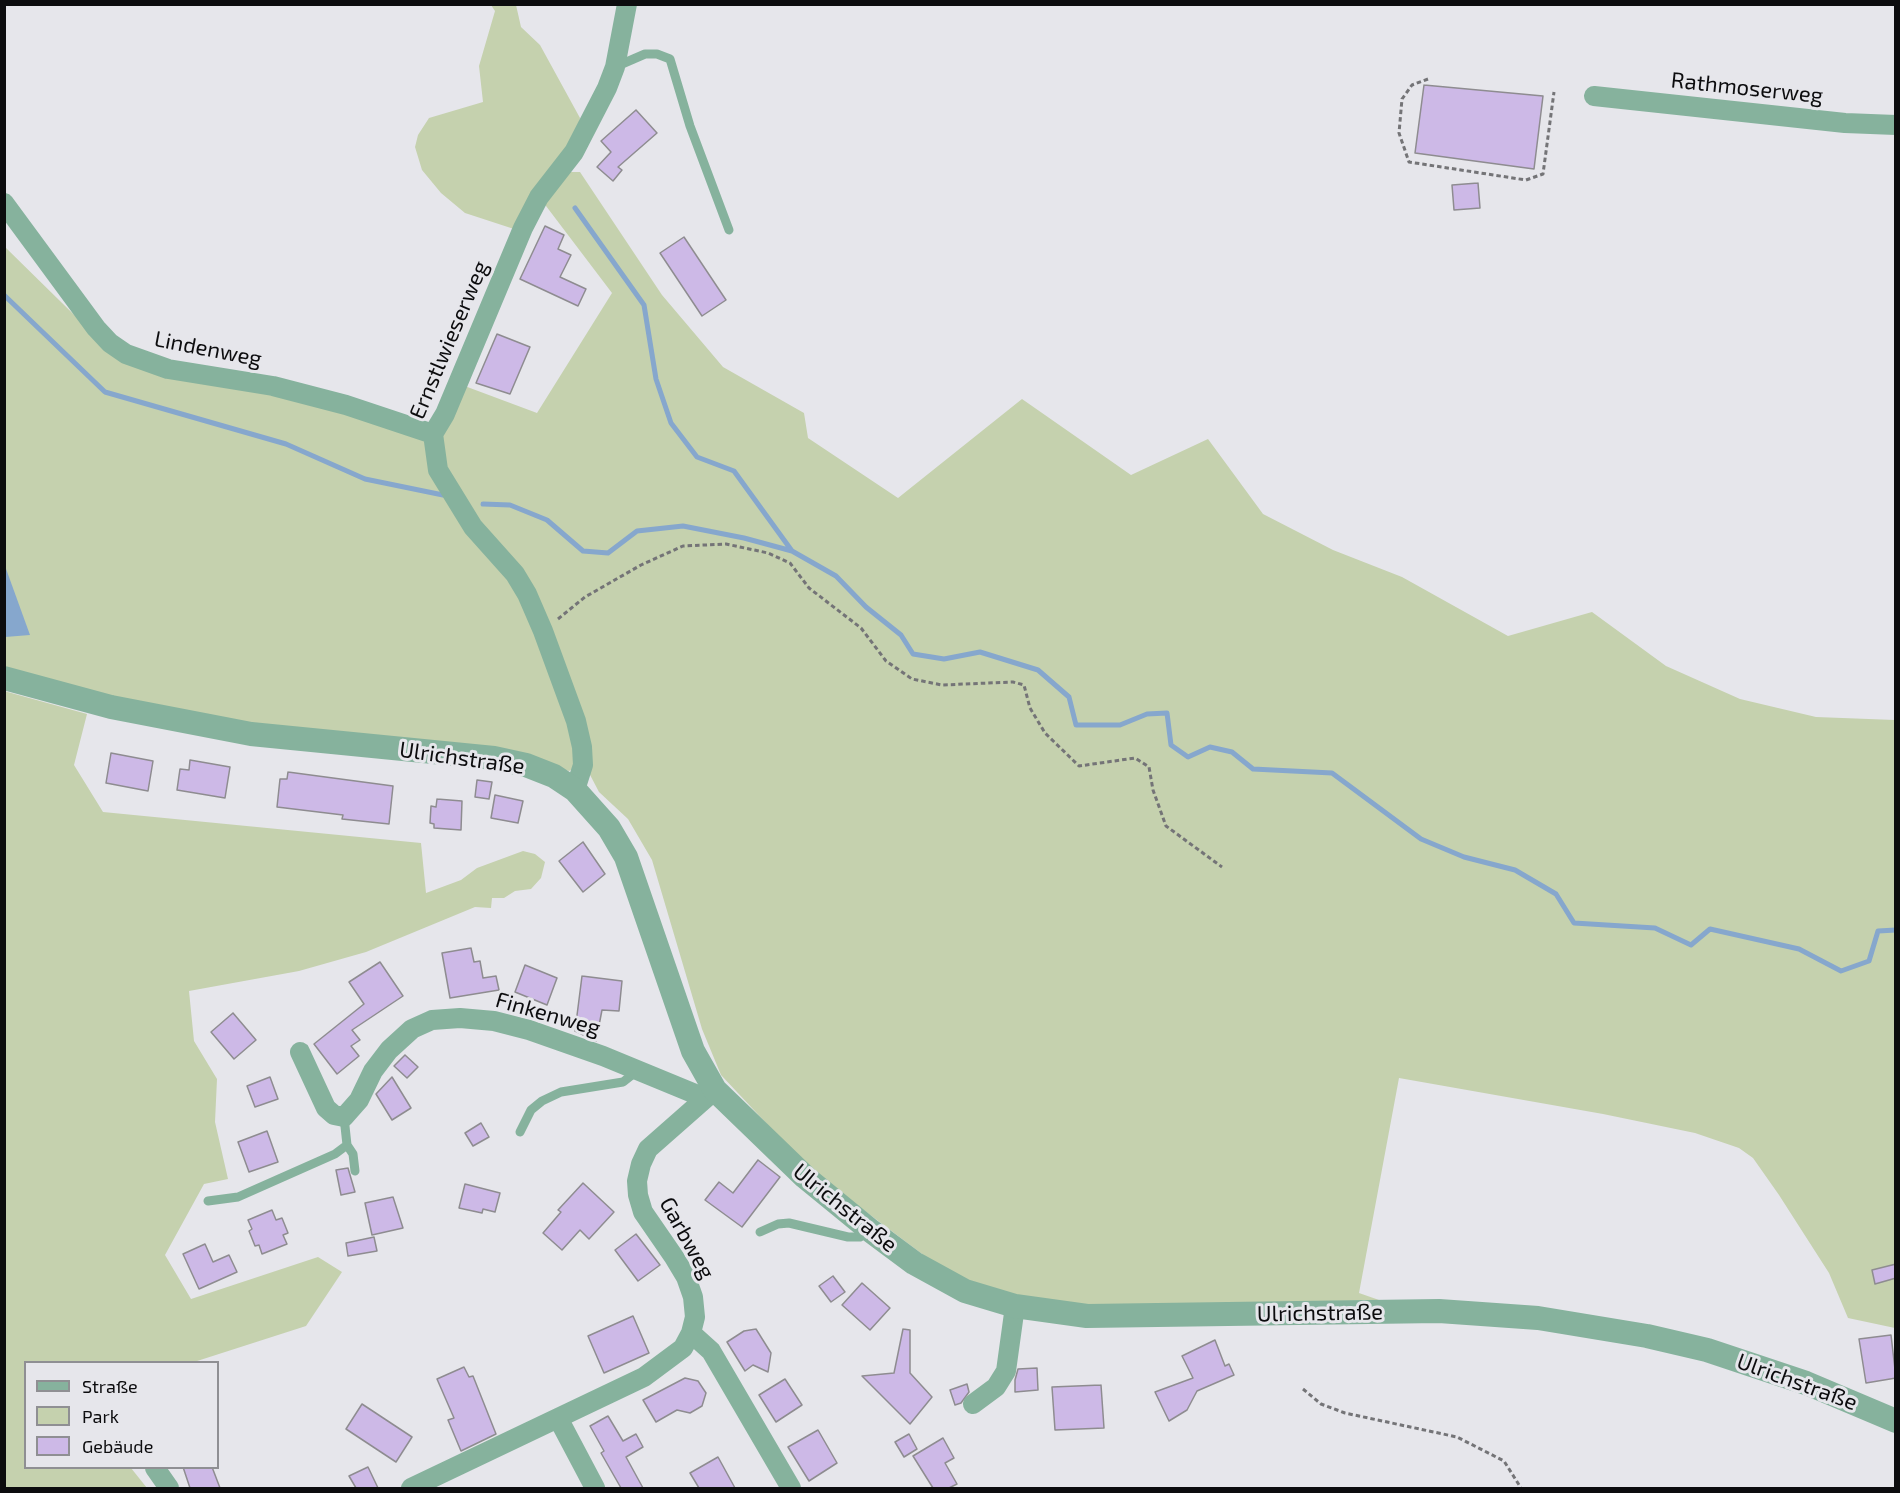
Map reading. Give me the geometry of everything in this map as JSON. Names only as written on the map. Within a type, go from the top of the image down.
[{"type":"street","name":"Ernstlwieserweg","points":[[576,790],[583,765],[582,747],[576,721],[543,631],[527,594],[515,574],[473,527],[438,470],[433,434],[445,414],[523,228],[539,197],[583,138],[607,88],[615,67],[627,4]]},
{"type":"street","name":"Rathmoserweg","points":[[1594,96],[1845,123],[1896,125]]},
{"type":"street","name":"Lindenweg","points":[[4,203],[96,328],[110,343],[126,354],[168,369],[273,386],[304,394],[433,434]]},
{"type":"street","name":"Ulrichstraße","points":[[4,678],[111,707],[240,732],[494,758],[526,765],[554,776],[576,790],[609,828],[626,857],[710,1094],[871,1231],[914,1263],[966,1291],[1015,1306],[1087,1316],[1439,1311],[1538,1318],[1647,1336],[1707,1350],[1806,1383],[1896,1420]]},
{"type":"street","name":"Finkenweg","points":[[344,1117],[359,1100],[373,1071],[389,1050],[412,1029],[432,1020],[460,1018],[494,1021],[550,1037],[637,1071],[710,1094]]},
{"type":"street","points":[[300,1052],[326,1108],[334,1115],[344,1117]]},
{"type":"street","name":"Garbweg","points":[[691,1333],[695,1317],[693,1297],[686,1277],[643,1212],[637,1181],[648,1149],[710,1094]]},
{"type":"street","points":[[973,1404],[996,1387],[1006,1371],[1015,1306]]},
{"type":"street","points":[[411,1488],[644,1377],[683,1348],[691,1333],[711,1352],[791,1488]]},
{"type":"street","points":[[558,1418],[595,1488]]},
{"type":"street","points":[[156,1469],[169,1488]]},
{"type":"lane","points":[[615,67],[645,54],[657,54],[670,59],[690,126],[729,230]]},
{"type":"lane","points":[[520,1132],[531,1110],[542,1101],[561,1092],[623,1082],[637,1071]]},
{"type":"lane","points":[[344,1117],[347,1144],[353,1154],[355,1171]]},
{"type":"lane","points":[[208,1201],[238,1197],[335,1154],[347,1144]]},
{"type":"lane","points":[[760,1232],[778,1224],[789,1223],[848,1237],[860,1237],[871,1231]]},
{"type":"path","points":[[1428,79],[1412,85],[1402,99],[1399,133],[1408,162],[1526,180],[1543,174],[1554,92]]},
{"type":"path","points":[[543,631],[585,597],[640,565],[683,546],[726,544],[768,553],[790,563],[809,588],[861,628],[886,661],[912,679],[942,685],[1013,682],[1024,685],[1030,708],[1045,733],[1067,757],[1079,766],[1136,758],[1149,767],[1153,790],[1166,826],[1222,867]]},
{"type":"path","points":[[1303,1389],[1321,1404],[1345,1413],[1457,1437],[1504,1461],[1521,1488]]},
{"type":"green space","points":[[491,5],[516,5],[521,27],[540,45],[580,118],[578,131],[517,230],[465,213],[441,193],[422,170],[415,147],[418,135],[429,118],[483,102],[479,66],[495,11]]},
{"type":"green space","points":[[566,172],[580,172],[662,295],[723,367],[804,413],[808,438],[898,498],[1022,399],[1131,475],[1208,439],[1263,514],[1333,550],[1402,577],[1508,636],[1592,612],[1666,666],[1740,699],[1816,717],[1895,720],[1895,1328],[1848,1318],[1829,1273],[1779,1195],[1753,1158],[1739,1148],[1695,1133],[1603,1114],[1399,1078],[1359,1293],[1379,1300],[1298,1306],[1107,1309],[1037,1302],[969,1283],[930,1260],[798,1157],[721,1075],[702,1029],[652,860],[628,819],[599,792],[588,771],[575,768],[569,771],[505,753],[321,735],[113,699],[5,669],[4,246],[115,355],[342,409],[426,439],[462,385],[537,413],[612,293],[543,202]]},
{"type":"green space","points":[[4,691],[87,714],[74,765],[103,812],[421,843],[426,893],[461,880],[477,868],[523,851],[535,854],[545,862],[541,878],[531,889],[515,891],[504,898],[492,898],[491,908],[475,907],[366,952],[299,971],[189,991],[194,1041],[217,1079],[215,1122],[228,1179],[204,1184],[165,1255],[191,1299],[318,1257],[342,1272],[306,1326],[197,1361],[24,1361],[24,1469],[132,1469],[147,1488],[5,1488]]},
{"type":"water","points":[[5,566],[30,635],[5,637]]},
{"type":"building","points":[[1424,85],[1543,96],[1534,169],[1415,153]]},
{"type":"building","points":[[636,110],[657,133],[618,167],[622,170],[613,181],[597,167],[611,152],[601,141]]},
{"type":"building","points":[[1478,183],[1480,208],[1454,210],[1452,185]]},
{"type":"building","points":[[545,226],[564,235],[558,249],[571,255],[560,277],[586,289],[578,306],[520,279]]},
{"type":"building","points":[[684,237],[726,300],[702,316],[660,253]]},
{"type":"building","points":[[497,334],[530,347],[510,394],[476,383]]},
{"type":"building","points":[[111,753],[153,761],[148,791],[106,783]]},
{"type":"building","points":[[190,760],[230,767],[225,798],[177,790],[180,769],[189,770]]},
{"type":"building","points":[[288,772],[393,786],[389,824],[342,819],[343,815],[277,807],[280,779],[287,779]]},
{"type":"building","points":[[477,780],[492,782],[489,799],[475,797]]},
{"type":"building","points":[[495,795],[523,801],[518,823],[491,818]]},
{"type":"building","points":[[437,799],[462,801],[461,830],[434,828],[434,824],[430,823],[431,806],[436,807]]},
{"type":"building","points":[[583,842],[605,874],[583,892],[559,861]]},
{"type":"building","points":[[471,948],[474,962],[480,961],[483,978],[496,976],[499,990],[450,998],[442,953]]},
{"type":"building","points":[[380,962],[403,996],[352,1030],[360,1040],[351,1046],[359,1056],[337,1074],[314,1044],[364,1004],[349,982]]},
{"type":"building","points":[[525,965],[557,978],[547,1005],[515,992]]},
{"type":"building","points":[[582,976],[622,981],[619,1011],[602,1010],[596,1041],[575,1031]]},
{"type":"building","points":[[233,1013],[256,1040],[234,1059],[211,1032]]},
{"type":"building","points":[[405,1055],[418,1067],[407,1078],[394,1066]]},
{"type":"building","points":[[270,1077],[278,1099],[255,1107],[247,1086]]},
{"type":"building","points":[[392,1077],[411,1108],[392,1120],[376,1094]]},
{"type":"building","points":[[481,1123],[489,1137],[473,1146],[465,1133]]},
{"type":"building","points":[[267,1131],[278,1162],[249,1172],[238,1142]]},
{"type":"building","points":[[758,1160],[780,1177],[742,1227],[705,1200],[719,1182],[733,1193]]},
{"type":"building","points":[[348,1168],[355,1192],[341,1195],[336,1170]]},
{"type":"building","points":[[583,1183],[614,1212],[589,1239],[580,1230],[562,1250],[543,1233],[561,1212],[558,1210]]},
{"type":"building","points":[[465,1184],[500,1193],[495,1212],[483,1209],[482,1213],[459,1208]]},
{"type":"building","points":[[393,1197],[403,1228],[372,1235],[365,1203]]},
{"type":"building","points":[[272,1210],[276,1220],[282,1218],[288,1233],[283,1235],[287,1244],[262,1254],[259,1245],[255,1246],[249,1231],[252,1229],[248,1220]]},
{"type":"building","points":[[636,1234],[660,1265],[638,1281],[615,1250]]},
{"type":"building","points":[[374,1237],[377,1251],[348,1256],[346,1243]]},
{"type":"building","points":[[205,1244],[213,1262],[229,1255],[237,1272],[199,1289],[183,1254]]},
{"type":"building","points":[[1896,1264],[1896,1278],[1875,1284],[1872,1270]]},
{"type":"building","points":[[833,1276],[845,1292],[831,1302],[819,1286]]},
{"type":"building","points":[[862,1283],[890,1308],[870,1330],[842,1305]]},
{"type":"building","points":[[633,1316],[649,1353],[604,1373],[588,1336]]},
{"type":"building","points":[[756,1329],[771,1353],[768,1372],[753,1365],[745,1371],[727,1342],[744,1331]]},
{"type":"building","points":[[903,1329],[910,1330],[910,1373],[932,1397],[910,1424],[862,1376],[894,1373]]},
{"type":"building","points":[[1891,1335],[1896,1378],[1866,1383],[1859,1339]]},
{"type":"building","points":[[1215,1340],[1225,1366],[1229,1364],[1234,1375],[1197,1391],[1187,1410],[1169,1421],[1155,1392],[1193,1378],[1182,1356]]},
{"type":"building","points":[[464,1367],[469,1377],[473,1376],[496,1434],[461,1451],[448,1420],[454,1418],[437,1379]]},
{"type":"building","points":[[1037,1368],[1038,1390],[1015,1392],[1018,1369]]},
{"type":"building","points":[[685,1378],[698,1381],[706,1393],[702,1406],[690,1413],[677,1410],[656,1422],[643,1400]]},
{"type":"building","points":[[785,1379],[802,1405],[776,1422],[759,1395]]},
{"type":"building","points":[[967,1384],[969,1392],[961,1403],[955,1405],[950,1390]]},
{"type":"building","points":[[1101,1385],[1104,1428],[1055,1430],[1052,1387]]},
{"type":"building","points":[[362,1404],[412,1437],[396,1462],[346,1429]]},
{"type":"building","points":[[608,1416],[623,1441],[636,1434],[643,1447],[626,1457],[643,1488],[621,1488],[601,1453],[604,1451],[590,1426]]},
{"type":"building","points":[[818,1430],[837,1463],[809,1481],[788,1447]]},
{"type":"building","points":[[909,1434],[917,1449],[904,1457],[895,1442]]},
{"type":"building","points":[[943,1438],[954,1458],[945,1463],[957,1484],[949,1488],[933,1488],[913,1456]]},
{"type":"building","points":[[718,1457],[735,1488],[699,1488],[690,1473]]},
{"type":"building","points":[[368,1467],[378,1488],[356,1488],[349,1476]]},
{"type":"building","points":[[184,1469],[213,1469],[220,1488],[190,1488]]},
{"type":"waterway","points":[[575,208],[644,305],[656,379],[671,423],[697,457],[734,471],[792,551],[836,576],[866,607],[901,635],[913,654],[944,659],[980,652],[1038,670],[1069,697],[1076,725],[1120,725],[1147,714],[1167,713],[1171,745],[1188,757],[1210,747],[1232,752],[1253,769],[1332,773],[1421,839],[1464,857],[1515,870],[1556,894],[1574,923],[1655,928],[1691,945],[1710,929],[1799,949],[1841,971],[1869,961],[1878,931],[1896,930]]},
{"type":"waterway","points":[[4,295],[105,392],[286,444],[365,479],[443,495]]},
{"type":"waterway","points":[[483,504],[510,505],[547,520],[583,551],[608,553],[637,531],[683,526],[744,538],[792,551]]}]
